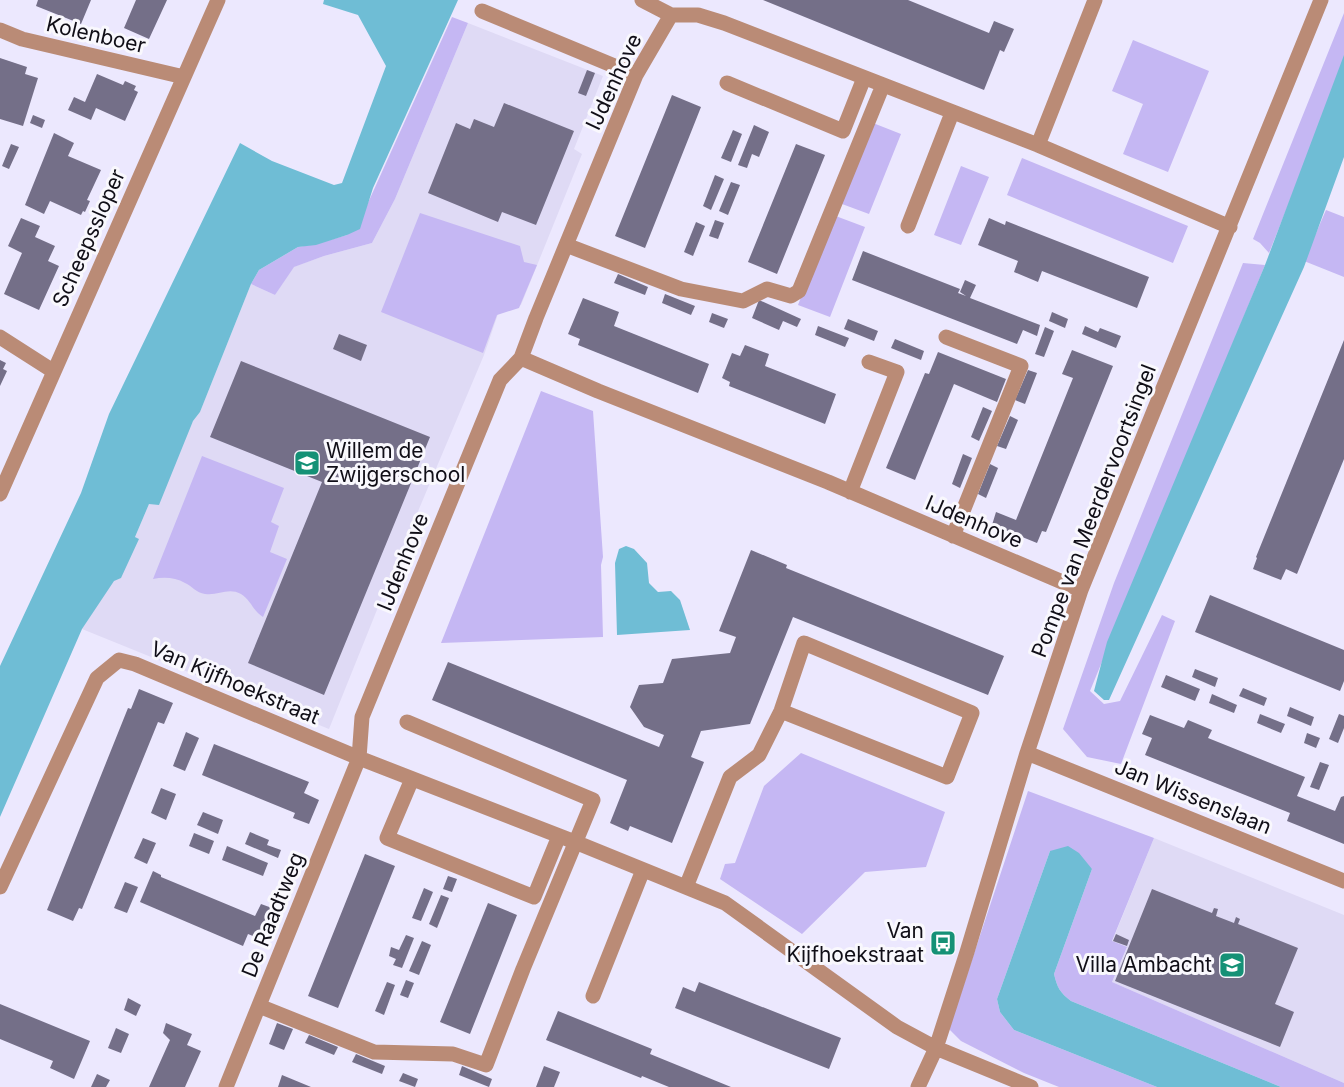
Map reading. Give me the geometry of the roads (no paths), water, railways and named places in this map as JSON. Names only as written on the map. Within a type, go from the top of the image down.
[{"type":"street","name":"Scheepssloper","points":[[0,494],[218,0]]},
{"type":"street","points":[[642,0],[671,15],[698,15],[724,23],[1038,145],[1230,226]]},
{"type":"street","points":[[1038,145],[1095,0]]},
{"type":"street","name":"Pompe van Meerdervoortsingel","points":[[918,1087],[936,1048],[986,895],[1027,753],[1081,590],[1321,0]]},
{"type":"street","points":[[482,11],[636,75]]},
{"type":"street","name":"IJdenhove","points":[[359,758],[362,717],[500,380],[521,358],[636,75],[671,15]]},
{"type":"street","name":"Kolenboer","points":[[0,30],[22,39],[184,76]]},
{"type":"street","points":[[727,82],[843,131],[864,78]]},
{"type":"street","points":[[567,245],[681,289],[743,302],[767,289],[791,296],[800,291],[883,85]]},
{"type":"street","points":[[908,226],[952,113]]},
{"type":"street","points":[[0,337],[53,371]]},
{"type":"street","points":[[946,337],[1021,366],[953,536]]},
{"type":"street","name":"IJdenhove","points":[[521,358],[850,492],[1081,590]]},
{"type":"street","points":[[850,492],[897,372],[869,362]]},
{"type":"street","points":[[686,887],[730,777],[759,755],[781,711],[804,643],[972,713],[947,777],[781,711]]},
{"type":"street","name":"Van Kijfhoekstraat","points":[[0,887],[97,678],[118,660],[146,669],[359,758],[724,903],[897,1027],[936,1048],[1031,1087]]},
{"type":"street","points":[[259,1006],[374,1053],[453,1054],[486,1065],[593,800],[407,722]]},
{"type":"street","name":"Jan Wissenslaan","points":[[1027,753],[1344,881]]},
{"type":"street","name":"De Raadtweg","points":[[226,1087],[359,758]]},
{"type":"street","points":[[412,779],[387,838],[534,897],[560,836]]},
{"type":"street","points":[[593,996],[643,870]]},
{"type":"water","points":[[324,0],[458,0],[373,188],[360,229],[316,245],[298,247],[259,270],[251,284],[200,412],[193,421],[159,505],[149,504],[135,537],[139,539],[121,578],[114,581],[82,629],[0,817],[0,666],[81,493],[109,414],[240,143],[272,161],[334,185],[342,183],[386,66],[358,15],[323,4]]},
{"type":"water","points":[[1344,55],[1344,157],[1304,267],[1109,700],[1104,700],[1094,691],[1107,642],[1265,265]]},
{"type":"water","points":[[626,546],[634,549],[647,563],[649,583],[658,592],[671,591],[680,600],[690,630],[617,635],[615,563],[619,549]]},
{"type":"water","points":[[1068,846],[1079,853],[1092,869],[1054,974],[1062,992],[1071,1001],[1281,1087],[1157,1087],[1014,1030],[1000,1012],[997,999],[1050,851]]},
{"type":"place","name":"Willem de Zwijgerschool","points":[[307,463]]},
{"type":"place","name":"Van Kijfhoekstraat","points":[[943,943]]},
{"type":"place","name":"Villa Ambacht","points":[[1232,965]]}]
